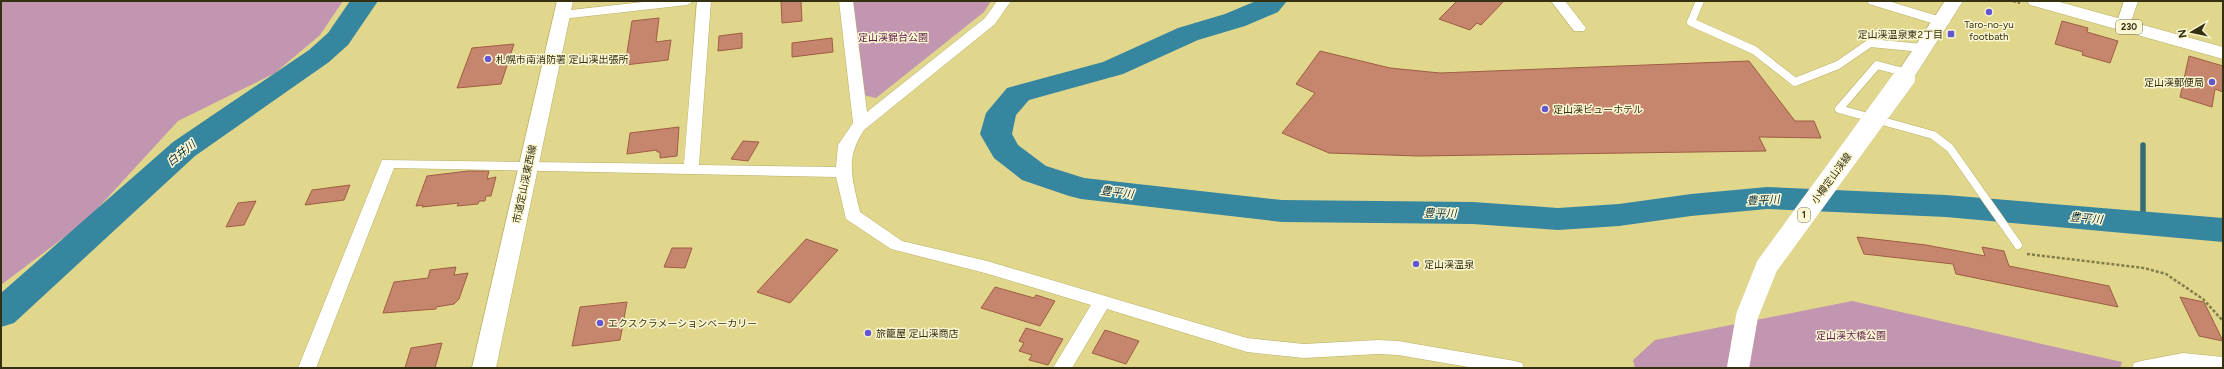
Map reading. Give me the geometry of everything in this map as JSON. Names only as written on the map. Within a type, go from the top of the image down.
[{"type":"main road","name":"小樽定山渓線","points":[[1738,368],[1744,326],[1754,292],[1767,266],[1906,76],[1923,48],[1944,22],[1954,1]]},
{"type":"main road","name":"230","points":[[2036,1],[2126,14],[2223,53]]},
{"type":"main road","name":"230","points":[[2070,1],[2126,14],[2223,42]]},
{"type":"street","points":[[564,8],[687,1]]},
{"type":"street","points":[[691,169],[704,1]]},
{"type":"street","points":[[846,1],[861,124]]},
{"type":"street","points":[[1004,1],[990,22],[861,124],[846,145],[843,172],[852,215],[897,245],[987,267],[1247,345],[1304,351],[1378,347],[1398,348],[1515,368]]},
{"type":"street","points":[[1558,1],[1579,28]]},
{"type":"street","points":[[1874,1],[1944,22]]},
{"type":"street","name":"市道定山渓東西線","points":[[484,368],[527,167],[564,8]]},
{"type":"street","points":[[307,368],[388,162],[527,167],[843,172]]},
{"type":"street","points":[[1062,368],[1102,302]]},
{"type":"street","points":[[2141,368],[2183,360],[2223,364]]},
{"type":"lane","points":[[1700,1],[1690,22],[1754,50],[1794,82],[1838,65],[1870,43],[1923,48]]},
{"type":"lane","points":[[1906,76],[1877,64],[1839,109],[1933,135],[1950,148],[1968,176],[2018,245]]},
{"type":"path","points":[[2018,245],[2026,254],[2033,256],[2144,268],[2166,274],[2203,299],[2223,321]]},
{"type":"green space","points":[[1,1],[343,1],[320,35],[275,73],[178,121],[87,220],[1,285]]},
{"type":"green space","name":"定山渓錦台公園","points":[[853,1],[991,1],[984,12],[876,98],[863,95]]},
{"type":"green space","name":"定山渓大橋公園","points":[[1852,301],[2122,362],[2120,368],[1635,368],[1633,360],[1655,340]]},
{"type":"building","points":[[781,1],[801,1],[802,21],[782,23]]},
{"type":"building","points":[[1457,1],[1504,1],[1481,25],[1477,23],[1470,30],[1439,19]]},
{"type":"building","points":[[659,18],[656,42],[671,40],[668,60],[625,65],[632,21]]},
{"type":"building","points":[[2062,21],[2088,28],[2087,32],[2118,41],[2110,63],[2082,55],[2083,52],[2055,44]]},
{"type":"building","points":[[742,33],[742,48],[718,51],[719,36]]},
{"type":"building","points":[[832,38],[833,52],[792,57],[792,43]]},
{"type":"building","name":"札幌市南消防署 定山渓出張所","points":[[514,44],[501,84],[457,88],[472,48]]},
{"type":"building","points":[[1320,51],[1390,68],[1440,73],[1749,61],[1795,121],[1814,121],[1821,138],[1759,137],[1766,151],[1418,156],[1329,153],[1282,133],[1315,93],[1296,84]]},
{"type":"building","points":[[2189,56],[2223,66],[2223,92],[2215,89],[2212,107],[2180,97]]},
{"type":"building","points":[[679,127],[677,156],[660,158],[660,152],[657,152],[657,150],[627,154],[630,133]]},
{"type":"building","points":[[743,141],[759,142],[748,161],[731,159]]},
{"type":"building","points":[[468,171],[489,171],[487,179],[496,177],[491,196],[486,196],[485,201],[479,201],[478,204],[457,206],[459,203],[422,207],[423,205],[416,206],[427,176]]},
{"type":"building","points":[[350,185],[344,200],[305,205],[312,190]]},
{"type":"building","points":[[256,201],[244,225],[226,227],[238,203]]},
{"type":"building","points":[[1857,237],[1926,245],[1985,256],[1982,247],[2004,251],[2009,266],[2109,286],[2118,307],[1956,274],[1953,264],[1864,254]]},
{"type":"building","points":[[806,239],[838,250],[790,303],[757,292]]},
{"type":"building","points":[[672,248],[692,248],[685,268],[664,267]]},
{"type":"building","points":[[456,267],[454,275],[468,273],[459,299],[454,304],[436,307],[436,309],[383,313],[394,282],[428,278],[430,270]]},
{"type":"building","points":[[995,287],[1034,298],[1036,295],[1055,301],[1040,326],[981,308]]},
{"type":"building","points":[[2180,297],[2204,302],[2223,341],[2199,336]]},
{"type":"building","name":"エクスクラメーションベーカリー","points":[[627,302],[620,340],[572,346],[580,307]]},
{"type":"building","points":[[1026,328],[1063,339],[1048,365],[1029,360],[1032,355],[1019,351],[1024,343],[1019,341]]},
{"type":"building","points":[[1105,330],[1139,341],[1126,364],[1092,353]]},
{"type":"building","points":[[442,343],[435,368],[405,368],[411,348]]},
{"type":"waterway","name":"白井川","points":[[1,314],[126,202],[160,169],[184,149],[319,56],[338,39],[364,1]]},
{"type":"waterway","name":"豊平川","points":[[1273,1],[1268,6],[1235,20],[1188,34],[1113,68],[1049,84],[1018,94],[1001,113],[996,134],[1005,151],[1034,173],[1081,188],[1282,211],[1473,213],[1558,219],[1619,215],[1691,205],[1767,198],[1946,206],[2223,230]]},
{"type":"waterway","points":[[2143,145],[2143,224]]},
{"type":"place","name":"Taro-no-yu footbath","points":[[1989,12]]},
{"type":"place","name":"定山渓温泉東2丁目","points":[[1951,34]]},
{"type":"place","name":"札幌市南消防署 定山渓出張所","points":[[488,59]]},
{"type":"place","name":"定山渓郵便局","points":[[2212,82]]},
{"type":"place","name":"定山渓ビューホテル","points":[[1545,109]]},
{"type":"place","name":"定山渓温泉","points":[[1416,264]]},
{"type":"place","name":"エクスクラメーションベーカリー","points":[[600,323]]},
{"type":"place","name":"旅籠屋 定山渓商店","points":[[868,333]]}]
